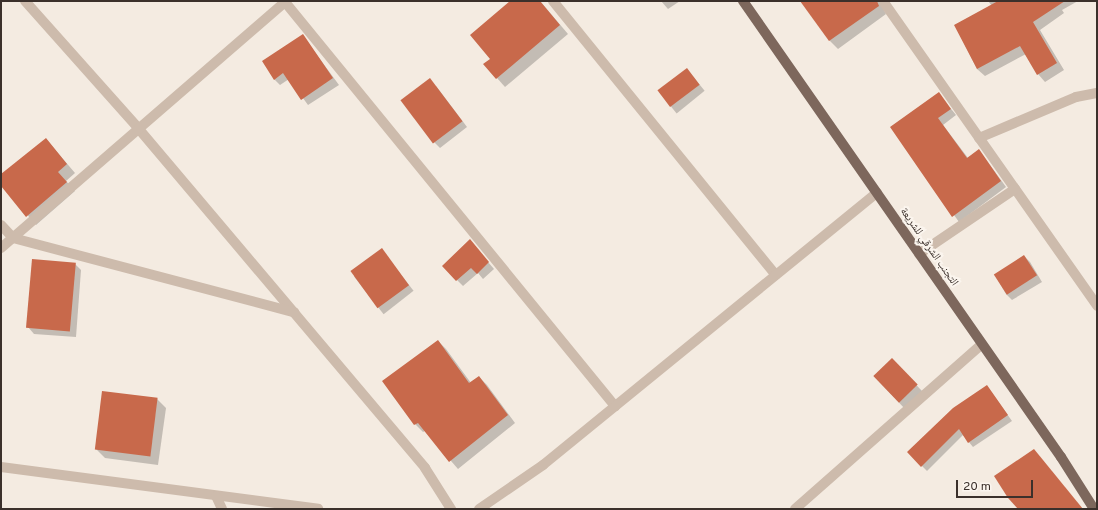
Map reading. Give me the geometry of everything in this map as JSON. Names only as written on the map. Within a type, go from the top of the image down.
[{"type":"main road","name":"التجنب الشرقي للشريعة","points":[[743,1],[1061,457],[1094,509]]},
{"type":"street","points":[[25,1],[138,128],[425,468],[450,509]]},
{"type":"street","points":[[1,248],[286,1],[615,406]]},
{"type":"street","points":[[553,1],[776,275]]},
{"type":"street","points":[[883,1],[1097,306]]},
{"type":"street","points":[[979,138],[1076,97],[1097,93]]},
{"type":"street","points":[[919,254],[1015,189]]},
{"type":"street","points":[[479,509],[543,466],[877,193]]},
{"type":"street","points":[[1,225],[13,238],[294,312]]},
{"type":"street","points":[[796,509],[982,344]]},
{"type":"street","points":[[1,467],[318,509]]},
{"type":"street","points":[[216,496],[222,509]]},
{"type":"building","points":[[510,1],[540,1],[560,25],[496,79],[483,64],[490,59],[470,35]]},
{"type":"building","points":[[800,1],[877,1],[879,6],[829,41]]},
{"type":"building","points":[[998,1],[1065,1],[1033,22],[1057,63],[1037,75],[1020,46],[977,69],[954,25]]},
{"type":"building","points":[[303,34],[333,78],[301,100],[283,73],[274,80],[262,61]]},
{"type":"building","points":[[687,68],[700,85],[670,107],[657,90]]},
{"type":"building","points":[[430,78],[462,121],[433,143],[400,100]]},
{"type":"building","points":[[939,92],[951,109],[938,118],[967,158],[979,149],[1001,181],[952,217],[890,127]]},
{"type":"building","points":[[46,138],[67,164],[58,172],[67,182],[26,217],[1,186],[1,174]]},
{"type":"building","points":[[470,239],[489,262],[477,274],[471,268],[456,281],[442,266]]},
{"type":"building","points":[[382,248],[409,285],[377,308],[350,271]]},
{"type":"building","points":[[1024,255],[1037,275],[1007,295],[994,275]]},
{"type":"building","points":[[32,259],[76,263],[70,332],[26,328]]},
{"type":"building","points":[[438,340],[469,383],[479,376],[508,415],[449,462],[418,423],[414,425],[382,381]]},
{"type":"building","points":[[892,358],[918,385],[899,403],[873,376]]},
{"type":"building","points":[[987,385],[1008,415],[968,443],[959,429],[921,467],[907,452],[953,408]]},
{"type":"building","points":[[102,391],[158,398],[150,456],[95,450]]},
{"type":"building","points":[[1034,449],[1083,509],[1018,509],[1008,498],[994,476]]}]
